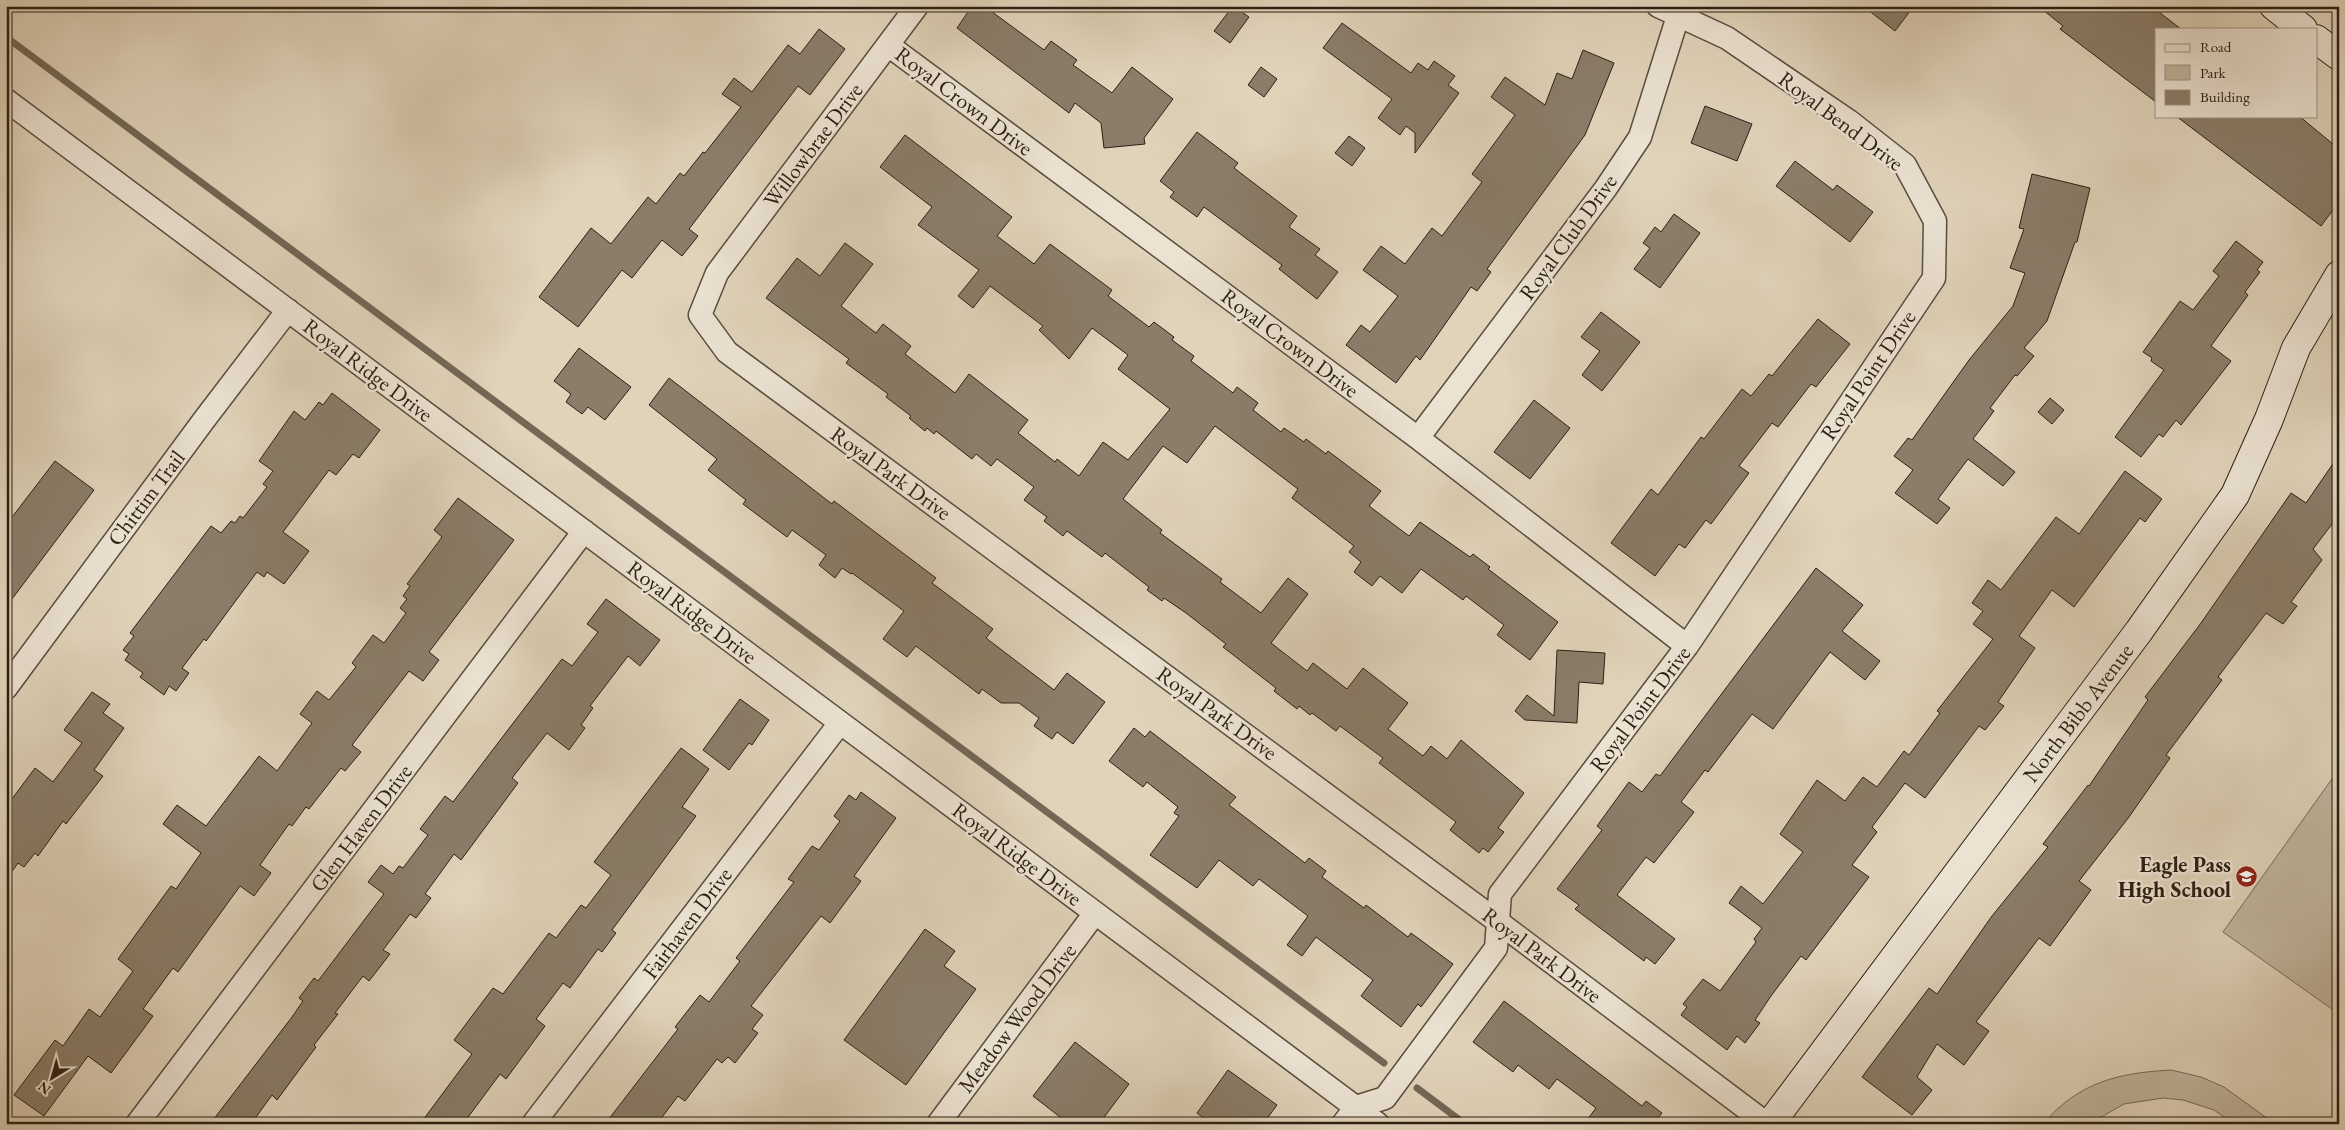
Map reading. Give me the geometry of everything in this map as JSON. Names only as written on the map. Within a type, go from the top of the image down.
[{"type":"main road","points":[[2274,6],[2302,28]]},
{"type":"main road","points":[[2318,40],[2339,56]]},
{"type":"main road","name":"North Bibb Avenue","points":[[1768,1124],[2133,639],[2235,495],[2269,419],[2296,348],[2339,275]]},
{"type":"street","name":"Willowbrae Drive","points":[[712,286],[717,273],[917,6]]},
{"type":"street","name":"Royal Bend Drive","points":[[1668,11],[1727,38],[1849,121],[1905,165],[1935,221],[1934,278],[1923,293]]},
{"type":"street","name":"Royal Club Drive","points":[[1418,438],[1606,188],[1640,137],[1668,11]]},
{"type":"street","name":"Royal Crown Drive","points":[[888,45],[1418,438],[1687,646]]},
{"type":"street","name":"Royal Ridge Drive","points":[[6,100],[1095,913],[1350,1115],[1378,1124]]},
{"type":"street","name":"Royal Park Drive","points":[[712,286],[700,314],[727,352],[1497,920],[1768,1124]]},
{"type":"street","name":"Royal Point Drive","points":[[1350,1115],[1385,1098],[1496,948],[1500,894],[1687,646],[1923,293]]},
{"type":"street","name":"Chittim Trail","points":[[6,688],[288,310]]},
{"type":"street","name":"Glen Haven Drive","points":[[137,1124],[584,531]]},
{"type":"street","name":"Fairhaven Drive","points":[[533,1124],[840,723]]},
{"type":"street","name":"Meadow Wood Drive","points":[[938,1124],[1095,913]]},
{"type":"green space","points":[[2339,769],[2339,1014],[2223,932]]},
{"type":"green space","points":[[2171,1070],[2201,1077],[2224,1087],[2275,1124],[2234,1124],[2214,1110],[2183,1100],[2163,1098],[2124,1104],[2089,1124],[2043,1124],[2071,1098],[2101,1082],[2134,1074]]},
{"type":"building","points":[[972,6],[984,6],[1044,50],[1051,41],[1077,60],[1073,65],[1112,93],[1132,67],[1173,99],[1144,138],[1145,144],[1104,148],[1101,123],[1075,103],[1069,113],[957,28]]},
{"type":"building","points":[[1233,6],[1249,17],[1230,43],[1214,31]]},
{"type":"building","points":[[1863,6],[1914,6],[1895,31]]},
{"type":"building","points":[[2038,6],[2151,6],[2180,28],[2155,28],[2155,101],[2060,29],[2063,26]]},
{"type":"building","points":[[1342,23],[1411,73],[1418,63],[1428,70],[1434,61],[1455,76],[1448,85],[1459,93],[1415,153],[1415,133],[1406,126],[1400,135],[1378,118],[1392,99],[1323,48]]},
{"type":"building","points":[[819,29],[845,49],[810,95],[798,86],[689,229],[698,236],[682,256],[662,240],[632,278],[622,270],[578,327],[539,297],[591,228],[611,244],[648,197],[656,204],[680,173],[684,176],[703,152],[705,153],[741,107],[722,94],[734,78],[752,92],[788,45],[800,54]]},
{"type":"building","points":[[1583,50],[1614,63],[1585,135],[1487,269],[1491,272],[1477,291],[1471,287],[1420,360],[1416,356],[1396,383],[1346,345],[1361,325],[1370,332],[1398,296],[1363,270],[1381,246],[1405,264],[1432,228],[1442,236],[1482,182],[1472,174],[1515,115],[1491,97],[1505,77],[1545,105],[1557,73],[1572,79]]},
{"type":"building","points":[[1261,67],[1277,79],[1264,97],[1248,85]]},
{"type":"building","points":[[1705,106],[1752,124],[1737,161],[1691,143]]},
{"type":"building","points":[[2179,118],[2301,118],[2339,149],[2339,202],[2321,226]]},
{"type":"building","points":[[1197,132],[1238,163],[1234,168],[1297,216],[1289,227],[1320,249],[1315,255],[1338,272],[1317,299],[1279,269],[1282,265],[1204,207],[1197,217],[1170,197],[1174,192],[1160,181]]},
{"type":"building","points":[[905,135],[1012,217],[997,236],[1034,264],[1050,244],[1112,290],[1108,296],[1149,327],[1154,322],[1174,337],[1172,340],[1194,356],[1191,361],[1233,393],[1237,387],[1258,403],[1253,410],[1281,432],[1284,428],[1304,442],[1306,439],[1326,454],[1328,451],[1381,491],[1369,506],[1409,536],[1420,522],[1470,557],[1473,554],[1490,567],[1488,569],[1558,622],[1530,660],[1497,635],[1504,625],[1466,596],[1463,600],[1421,569],[1402,593],[1380,576],[1372,586],[1354,572],[1361,562],[1349,552],[1354,546],[1292,498],[1298,489],[1215,426],[1187,463],[1163,446],[1123,499],[1162,530],[1160,533],[1222,579],[1220,582],[1261,613],[1288,578],[1308,594],[1271,643],[1307,671],[1313,663],[1347,689],[1363,668],[1408,703],[1388,729],[1423,756],[1431,746],[1447,759],[1461,740],[1524,793],[1498,828],[1504,832],[1488,852],[1483,848],[1479,853],[1450,830],[1456,822],[1379,763],[1383,758],[1340,726],[1336,731],[1312,713],[1310,715],[1299,706],[1297,709],[1274,691],[1276,688],[1223,647],[1226,644],[1186,613],[1164,598],[1162,601],[1147,590],[1149,587],[1105,553],[1102,557],[1067,531],[1063,536],[1044,521],[1047,517],[1024,500],[1034,487],[997,459],[991,466],[976,454],[972,459],[936,431],[934,434],[927,428],[925,431],[909,418],[911,416],[886,397],[888,394],[846,363],[849,359],[766,298],[797,258],[820,276],[845,243],[873,264],[841,306],[876,333],[883,324],[911,346],[905,354],[955,393],[969,374],[1028,420],[1018,433],[1055,462],[1057,459],[1079,476],[1103,442],[1128,460],[1170,409],[1118,369],[1128,355],[1092,328],[1069,359],[1039,330],[1043,326],[990,286],[973,308],[958,296],[979,270],[918,225],[932,207],[880,167]]},
{"type":"building","points":[[1349,136],[1365,148],[1352,166],[1335,153]]},
{"type":"building","points":[[1795,161],[1833,190],[1837,185],[1873,212],[1850,242],[1776,186]]},
{"type":"building","points":[[2032,174],[2090,188],[2077,242],[2075,242],[2047,321],[2024,348],[2034,356],[2017,376],[2015,375],[1990,408],[1994,411],[1973,439],[2015,472],[2003,486],[1968,459],[1938,499],[1950,508],[1937,524],[1895,493],[1913,470],[1894,456],[1908,438],[1912,440],[1969,360],[2013,306],[2025,273],[2010,268],[2024,229],[2019,228]]},
{"type":"building","points":[[1674,214],[1700,233],[1660,288],[1634,269],[1650,248],[1643,243],[1655,227],[1661,232]]},
{"type":"building","points":[[2236,241],[2263,262],[2257,270],[2260,272],[2245,292],[2248,295],[2211,346],[2231,361],[2181,425],[2176,420],[2163,437],[2159,434],[2141,457],[2115,437],[2164,370],[2151,361],[2152,358],[2143,352],[2180,301],[2193,310],[2219,276],[2213,271]]},
{"type":"building","points":[[1601,312],[1640,342],[1602,391],[1582,375],[1600,351],[1581,337]]},
{"type":"building","points":[[1818,319],[1850,344],[1816,387],[1811,384],[1778,427],[1772,423],[1739,466],[1749,473],[1711,524],[1706,520],[1685,548],[1679,544],[1655,576],[1611,543],[1651,489],[1658,495],[1701,437],[1704,439],[1742,389],[1751,396],[1769,374],[1772,376]]},
{"type":"building","points":[[579,348],[631,387],[605,420],[588,407],[582,414],[566,402],[571,394],[554,381]]},
{"type":"building","points":[[669,378],[832,504],[834,501],[936,578],[932,583],[993,629],[986,638],[1054,690],[1067,673],[1105,702],[1073,744],[1057,732],[1052,739],[1034,726],[1039,718],[1019,703],[1001,703],[982,689],[979,694],[916,646],[907,657],[883,639],[904,611],[852,573],[842,568],[835,578],[819,565],[826,555],[792,530],[787,537],[743,504],[746,500],[708,470],[717,459],[649,405]]},
{"type":"building","points":[[332,393],[380,430],[359,458],[353,454],[336,475],[329,470],[283,532],[309,551],[284,584],[267,572],[264,577],[257,572],[206,641],[204,639],[182,668],[189,673],[176,691],[169,686],[164,695],[140,677],[143,673],[125,660],[129,654],[123,650],[134,636],[130,633],[211,526],[221,533],[231,521],[235,523],[240,516],[243,518],[267,487],[263,484],[273,471],[259,461],[294,411],[305,420],[319,402],[323,405]]},
{"type":"building","points":[[2050,398],[2064,410],[2052,424],[2038,412]]},
{"type":"building","points":[[1534,400],[1570,428],[1530,479],[1494,452]]},
{"type":"building","points":[[2339,455],[2339,515],[2313,549],[2322,560],[2291,602],[2297,606],[2283,624],[2266,613],[2218,677],[2222,680],[2166,755],[2170,758],[2129,817],[2079,881],[2091,890],[2050,946],[2039,938],[1976,1022],[1989,1031],[1964,1065],[1937,1044],[1917,1077],[1932,1090],[1912,1115],[1862,1077],[1929,988],[1937,994],[1992,916],[2048,847],[2043,844],[2089,786],[2148,700],[2145,697],[2201,623],[2291,493],[2306,503]]},
{"type":"building","points":[[55,461],[94,490],[6,607],[6,525]]},
{"type":"building","points":[[2125,471],[2162,499],[2145,522],[2140,518],[2074,607],[2052,590],[2019,636],[2035,648],[1998,702],[2004,706],[1985,730],[1979,726],[1925,798],[1905,783],[1872,827],[1877,832],[1852,865],[1869,877],[1806,960],[1801,956],[1771,996],[1755,1020],[1760,1023],[1745,1043],[1737,1036],[1727,1050],[1681,1015],[1687,1007],[1683,1004],[1703,979],[1720,991],[1756,942],[1754,939],[1762,928],[1729,903],[1741,886],[1763,904],[1803,852],[1780,834],[1817,780],[1845,801],[1863,777],[1877,787],[1904,751],[1909,755],[1940,713],[1937,711],[1993,639],[1973,624],[1983,611],[1972,603],[1988,580],[2001,590],[2056,517],[2079,534]]},
{"type":"building","points":[[458,498],[514,540],[429,652],[439,660],[423,681],[409,671],[352,745],[361,752],[345,771],[341,768],[309,809],[306,807],[292,826],[289,824],[260,865],[271,873],[254,896],[240,886],[178,972],[173,968],[143,1009],[153,1016],[111,1073],[88,1056],[44,1116],[14,1095],[55,1040],[63,1046],[89,1009],[100,1017],[133,971],[118,959],[171,886],[176,889],[201,853],[163,824],[177,805],[206,826],[259,756],[277,771],[312,723],[300,714],[317,691],[329,700],[356,667],[352,663],[373,635],[384,643],[406,613],[400,608],[407,599],[403,596],[410,586],[407,584],[442,537],[434,530]]},
{"type":"building","points":[[1816,568],[1863,605],[1842,631],[1880,661],[1865,680],[1830,652],[1773,729],[1752,714],[1708,772],[1705,770],[1681,802],[1694,812],[1654,863],[1646,857],[1617,895],[1675,939],[1655,964],[1646,957],[1644,961],[1575,909],[1579,905],[1557,889],[1602,830],[1597,826],[1629,782],[1642,792],[1656,774],[1660,776]]},
{"type":"building","points":[[606,599],[660,640],[640,666],[628,656],[590,706],[593,708],[581,725],[585,728],[569,750],[547,733],[512,778],[518,783],[461,860],[454,854],[425,894],[431,898],[416,918],[410,914],[383,950],[390,954],[369,981],[363,976],[335,1013],[338,1014],[314,1045],[316,1047],[277,1100],[272,1095],[251,1124],[210,1124],[292,1017],[303,1001],[299,998],[314,978],[318,981],[384,894],[368,882],[381,865],[393,874],[399,866],[403,868],[428,835],[420,829],[445,796],[453,802],[562,659],[572,666],[598,632],[587,624]]},
{"type":"building","points":[[1557,650],[1605,653],[1603,684],[1579,682],[1577,723],[1525,720],[1515,711],[1527,695],[1554,716]]},
{"type":"building","points":[[92,692],[110,704],[103,713],[124,728],[94,770],[103,776],[66,824],[63,821],[38,856],[35,853],[24,867],[18,863],[6,880],[6,807],[35,768],[53,782],[82,743],[64,730]]},
{"type":"building","points":[[740,699],[769,720],[752,745],[749,743],[729,770],[703,750]]},
{"type":"building","points":[[1134,728],[1145,737],[1150,731],[1236,797],[1229,805],[1305,863],[1309,858],[1326,871],[1322,877],[1364,908],[1366,905],[1408,937],[1411,933],[1453,964],[1421,1007],[1418,1004],[1401,1027],[1361,996],[1373,980],[1316,937],[1302,956],[1287,945],[1308,916],[1259,879],[1253,886],[1219,860],[1197,888],[1150,855],[1179,816],[1174,813],[1178,807],[1147,782],[1143,787],[1109,761]]},
{"type":"building","points":[[681,748],[709,769],[682,807],[696,816],[612,930],[616,933],[602,952],[598,949],[570,988],[563,983],[536,1019],[545,1026],[506,1079],[500,1074],[463,1124],[420,1124],[472,1054],[454,1040],[493,988],[503,994],[549,933],[556,938],[581,905],[586,908],[611,875],[594,862]]},
{"type":"building","points":[[861,792],[896,818],[854,876],[861,881],[830,923],[821,916],[751,1006],[763,1015],[752,1029],[758,1033],[735,1063],[728,1057],[722,1063],[717,1059],[685,1101],[678,1096],[657,1124],[605,1124],[678,1029],[675,1027],[700,995],[709,1002],[740,961],[736,958],[794,882],[788,879],[812,846],[819,850],[840,821],[834,816],[849,795],[856,800]]},
{"type":"building","points":[[925,929],[955,951],[944,966],[976,989],[906,1085],[844,1040]]},
{"type":"building","points":[[1504,1001],[1642,1106],[1646,1101],[1662,1113],[1658,1118],[1666,1124],[1584,1124],[1596,1108],[1557,1079],[1549,1089],[1518,1065],[1513,1072],[1473,1042]]},
{"type":"building","points":[[1075,1042],[1129,1084],[1099,1124],[1069,1124],[1033,1096]]},
{"type":"building","points":[[1228,1070],[1277,1105],[1263,1124],[1211,1124],[1197,1113]]},
{"type":"waterway","points":[[6,37],[1384,1063]]},
{"type":"waterway","points":[[1417,1088],[1465,1124]]},
{"type":"place","name":"Eagle Pass High School","points":[[2247,877]]}]
